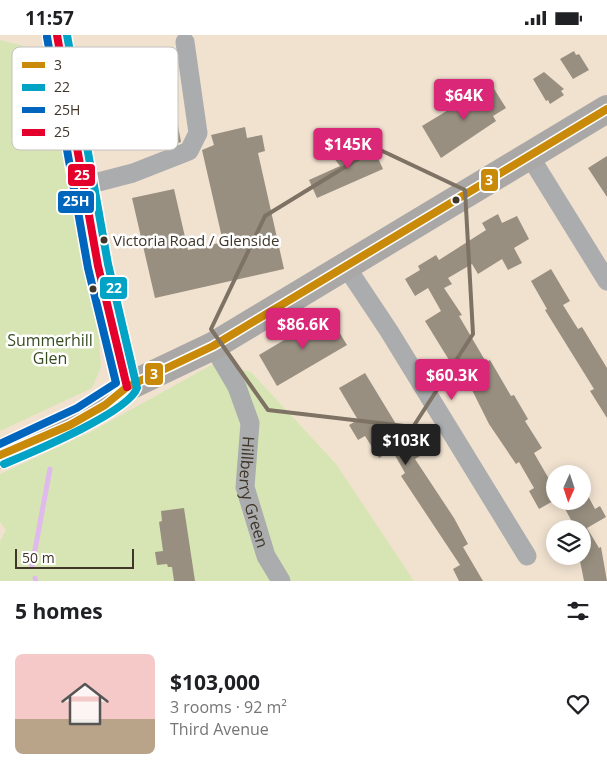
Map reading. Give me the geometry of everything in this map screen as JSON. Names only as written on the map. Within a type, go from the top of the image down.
[{"type":"highway","points":[[0,455],[70,425],[105,405],[127,387],[213,346],[607,109]]},
{"type":"main road","points":[[77,150],[100,275],[127,387]]},
{"type":"street","points":[[83,186],[133,173],[189,151],[198,133],[185,43]]},
{"type":"street","points":[[529,155],[607,281]]},
{"type":"street","points":[[345,265],[389,331],[527,556]]},
{"type":"street","name":"Hillberry Green","points":[[213,346],[237,387],[250,423],[246,487],[266,557],[282,581]]},
{"type":"highlighted area","points":[[376,148],[465,190],[473,334],[413,427],[268,410],[211,329],[265,216]]},
{"type":"green space","name":"Summerhill Glen","points":[[0,40],[28,47],[12,47],[12,150],[62,150],[99,340],[101,367],[92,388],[0,431]]},
{"type":"green space","points":[[215,363],[251,372],[336,464],[414,581],[0,581],[0,541],[6,530],[0,522],[0,474],[89,433]]},
{"type":"building","points":[[574,51],[576,55],[579,54],[589,70],[573,79],[560,59]]},
{"type":"building","points":[[544,72],[564,89],[561,91],[564,95],[550,104],[548,100],[546,101],[533,79]]},
{"type":"building","points":[[491,84],[506,108],[493,116],[496,121],[441,158],[422,126]]},
{"type":"building","points":[[178,126],[181,142],[178,143]]},
{"type":"building","points":[[245,127],[247,138],[262,135],[265,151],[258,153],[284,269],[155,298],[132,198],[174,189],[188,250],[223,242],[202,150],[214,145],[211,135]]},
{"type":"building","points":[[370,141],[383,169],[317,198],[309,180],[340,166],[333,157]]},
{"type":"building","points":[[607,156],[607,197],[588,168]]},
{"type":"building","points":[[498,214],[502,223],[517,216],[529,239],[514,248],[522,263],[508,270],[502,259],[478,274],[472,264],[448,278],[452,284],[444,288],[462,315],[459,316],[486,362],[490,360],[511,396],[514,395],[528,419],[525,421],[542,448],[534,453],[546,474],[546,505],[539,509],[529,491],[534,488],[519,462],[516,464],[489,424],[469,384],[465,386],[425,321],[441,311],[428,288],[415,296],[405,279],[420,270],[418,266],[436,255],[439,260],[486,230],[482,223]]},
{"type":"building","points":[[551,269],[570,301],[563,305],[578,329],[582,327],[607,368],[607,418],[590,391],[594,389],[545,310],[547,309],[531,281]]},
{"type":"building","points":[[328,314],[347,345],[277,386],[259,355]]},
{"type":"building","points":[[365,373],[399,429],[403,426],[420,456],[415,459],[454,518],[468,544],[463,547],[483,581],[459,581],[453,569],[460,565],[401,476],[405,473],[392,450],[379,458],[365,436],[358,440],[349,425],[358,420],[339,388]]},
{"type":"building","points":[[591,502],[595,509],[600,506],[606,517],[591,526],[591,520],[571,520],[566,510],[591,510]]},
{"type":"building","points":[[184,508],[195,581],[174,581],[172,567],[168,567],[167,564],[157,565],[155,552],[163,551],[159,522],[162,521],[161,511]]},
{"type":"building","points":[[591,535],[599,548],[601,547],[607,581],[584,581],[581,565],[591,565]]},
{"type":"waterway","points":[[32,566],[50,469]]},
{"type":"transit line","name":"25","points":[[57,35],[59,47]]},
{"type":"transit line","name":"22","points":[[67,35],[69,47]]},
{"type":"transit line","name":"25H","points":[[47,37],[49,47]]},
{"type":"transit line","name":"3","points":[[0,455],[70,425],[105,405],[127,387],[213,346],[607,109]]},
{"type":"transit line","name":"25H","points":[[0,444],[77,408],[116,383],[88,268],[67,150]]},
{"type":"transit line","name":"25","points":[[77,150],[98,266],[127,387]]},
{"type":"transit line","name":"22","points":[[4,464],[55,442],[98,420],[130,398],[137,388],[108,264],[88,150]]},
{"type":"place","name":"Victoria Road / Glenside","points":[[104,240]]}]
